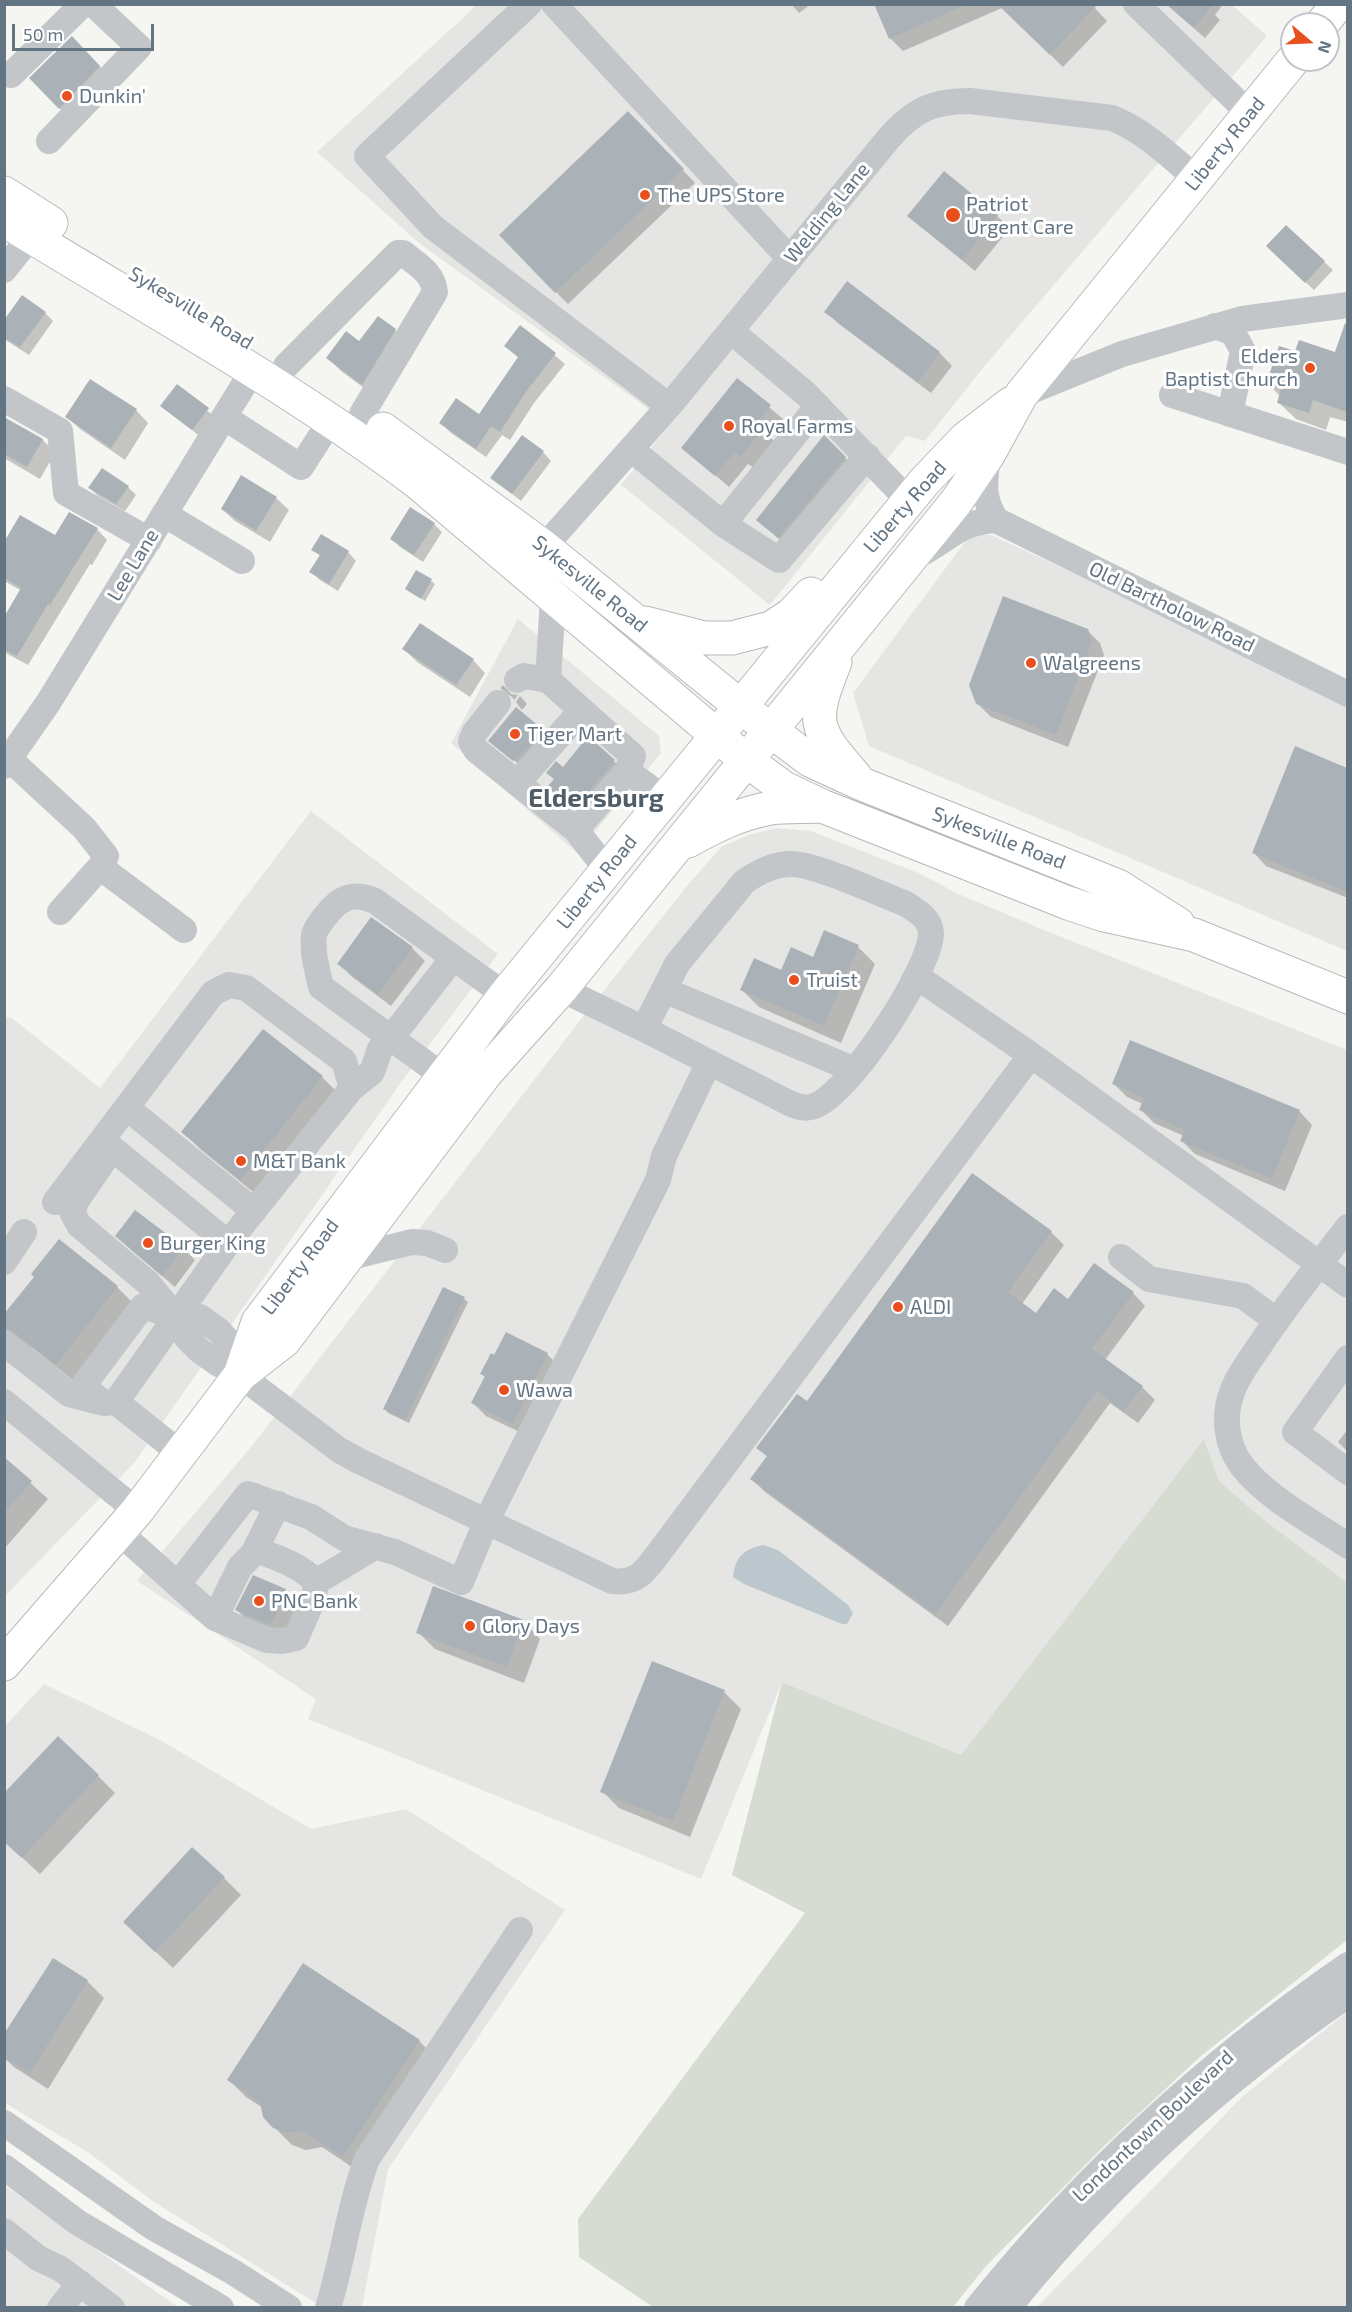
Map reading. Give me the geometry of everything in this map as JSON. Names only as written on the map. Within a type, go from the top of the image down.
[{"type":"main road","name":"Liberty Road","points":[[4,1664],[128,1522],[240,1375],[284,1341],[486,1073],[561,989],[956,502],[988,455],[1021,395],[1283,72]]},
{"type":"main road","name":"Sykesville Road","points":[[4,193],[62,231],[286,366],[553,598],[746,760],[784,788],[822,806],[1095,912],[1194,935],[1347,997]]},
{"type":"main road","name":"Sykesville Road","points":[[18,228],[253,370],[439,468],[544,547],[810,760],[861,784],[1118,886],[1194,935]]},
{"type":"main road","name":"Liberty Road","points":[[240,1375],[258,1322],[505,995],[908,500],[966,438],[1021,395]]},
{"type":"main road","points":[[635,621],[704,638],[751,635],[771,628],[791,615],[838,563],[876,539]]},
{"type":"main road","points":[[843,641],[824,689],[819,711],[819,726],[825,740],[861,784]]},
{"type":"main road","points":[[674,849],[724,821],[748,813],[774,808],[822,806]]},
{"type":"street","points":[[11,75],[83,4]]},
{"type":"street","points":[[49,141],[139,46],[93,4]]},
{"type":"street","points":[[529,4],[367,156],[433,227],[669,406]]},
{"type":"street","points":[[554,4],[790,259]]},
{"type":"street","points":[[1136,4],[1249,113]]},
{"type":"street","name":"Welding Lane","points":[[544,547],[632,450],[896,130],[910,117],[932,104],[970,101],[1112,118],[1146,136],[1196,178]]},
{"type":"street","points":[[4,270],[18,228]]},
{"type":"street","points":[[224,417],[301,466],[346,417],[435,292],[434,282],[430,275],[403,253],[398,253],[286,366]]},
{"type":"street","points":[[1021,395],[1122,354],[1215,326],[1242,319],[1347,305]]},
{"type":"street","points":[[1215,326],[1233,333],[1243,351],[1230,414]]},
{"type":"street","points":[[730,331],[819,406],[908,500]]},
{"type":"street","name":"Lee Lane","points":[[6,760],[48,703],[253,370]]},
{"type":"street","points":[[1172,395],[1347,452]]},
{"type":"street","points":[[4,399],[60,431],[66,493],[148,540]]},
{"type":"street","points":[[723,524],[819,406]]},
{"type":"street","points":[[632,450],[723,524],[779,560],[867,456]]},
{"type":"street","points":[[908,561],[961,527],[978,521],[996,519],[988,506],[984,490],[988,455]]},
{"type":"street","points":[[164,514],[242,561]]},
{"type":"street","name":"Old Bartholow Road","points":[[996,519],[1347,694]]},
{"type":"street","points":[[548,681],[553,598]]},
{"type":"street","points":[[517,680],[524,676],[548,681],[633,756],[627,771],[576,831]]},
{"type":"street","points":[[498,703],[475,732],[471,741],[476,750],[576,831],[607,870]]},
{"type":"street","points":[[517,783],[582,710]]},
{"type":"street","points":[[6,760],[84,828],[106,856],[100,867],[60,912]]},
{"type":"street","points":[[627,771],[665,799]]},
{"type":"street","points":[[561,989],[802,1108],[812,1107],[826,1100],[877,1044],[916,976],[929,945],[931,933],[927,921],[906,904],[813,868],[792,864],[771,867],[744,882],[677,964],[644,1029]]},
{"type":"street","points":[[100,867],[184,930]]},
{"type":"street","points":[[443,1076],[321,987],[314,955],[314,932],[327,913],[342,899],[360,895],[375,901],[505,995]]},
{"type":"street","points":[[110,1403],[228,1243],[352,1088],[372,1072],[380,1049],[453,958]]},
{"type":"street","points":[[916,976],[1031,1055],[1347,1285]]},
{"type":"street","points":[[175,1316],[148,1283],[79,1225],[72,1212],[127,1108],[213,993],[229,985],[246,988],[344,1061],[352,1088]]},
{"type":"street","points":[[664,990],[855,1070]]},
{"type":"street","points":[[180,1453],[83,1386],[142,1306],[175,1316],[200,1317],[231,1343],[240,1375],[339,1450],[612,1581],[623,1583],[633,1580],[642,1575],[1031,1055]]},
{"type":"street","points":[[178,1584],[248,1494],[311,1517],[344,1538],[376,1546],[460,1582],[486,1522],[658,1180],[664,1156],[709,1062]]},
{"type":"street","points":[[127,1108],[254,1211]]},
{"type":"street","points":[[55,1202],[107,1144]]},
{"type":"street","points":[[107,1144],[228,1243]]},
{"type":"street","points":[[1347,1227],[1276,1321],[1242,1371],[1232,1392],[1227,1414],[1231,1448],[1241,1465],[1279,1499],[1347,1546]]},
{"type":"street","points":[[4,1262],[24,1232]]},
{"type":"street","points":[[347,1258],[412,1242],[427,1243],[445,1250]]},
{"type":"street","points":[[1120,1257],[1149,1280],[1243,1296],[1276,1321]]},
{"type":"street","points":[[4,1343],[69,1394],[110,1403]]},
{"type":"street","points":[[1347,1358],[1295,1432],[1347,1472]]},
{"type":"street","points":[[4,1402],[128,1522],[178,1584],[216,1618],[267,1640],[282,1641],[296,1638],[314,1597],[316,1582],[307,1572],[256,1550]]},
{"type":"street","points":[[216,1618],[240,1567],[256,1550],[278,1504]]},
{"type":"street","points":[[316,1582],[376,1546]]},
{"type":"street","points":[[328,2307],[338,2275],[358,2185],[367,2159],[520,1930]]},
{"type":"street","name":"Londontown Boulevard","points":[[1008,2307],[1052,2237],[1103,2168],[1163,2111],[1233,2051],[1347,1965]]},
{"type":"street","name":"Londontown Boulevard","points":[[977,2307],[1052,2237],[1247,2068],[1347,1995]]},
{"type":"street","points":[[4,2123],[98,2191],[154,2228],[233,2272],[289,2307]]},
{"type":"street","points":[[36,2145],[13,2173],[77,2222],[221,2307]]},
{"type":"street","points":[[4,2231],[38,2258],[61,2269],[112,2307]]},
{"type":"street","points":[[60,2307],[80,2283]]},
{"type":"shaded area","points":[[1231,4],[1267,36],[982,369],[925,441],[906,436],[770,605],[621,485],[818,241],[651,411],[419,243],[317,152],[477,5]]},
{"type":"shaded area","points":[[970,535],[991,535],[1166,615],[1347,704],[1347,951],[869,746],[853,693]]},
{"type":"shaded area","points":[[518,619],[659,736],[661,753],[577,853],[451,743]]},
{"type":"shaded area","points":[[311,811],[498,954],[402,1081],[134,1463],[5,1596],[4,1017],[12,1018],[100,1088]]},
{"type":"shaded area","points":[[776,828],[811,831],[921,874],[956,893],[1044,930],[1347,1050],[1347,1582],[1263,1519],[1219,1481],[1204,1439],[961,1755],[782,1682],[701,1879],[308,1719],[316,1699],[137,1581],[251,1447],[578,1023],[687,886],[721,847],[749,835]]},
{"type":"shaded area","points":[[1204,1439],[1219,1481],[1263,1519],[1347,1582],[1347,1940],[1201,2056],[1104,2146],[986,2266],[953,2307],[653,2307],[579,2257],[578,2219],[805,1913],[732,1875],[782,1682],[961,1755]]},
{"type":"shaded area","points":[[763,1545],[778,1550],[848,1605],[853,1613],[847,1624],[842,1624],[744,1584],[733,1577],[738,1559],[751,1549]]},
{"type":"shaded area","points":[[44,1684],[160,1740],[311,1829],[406,1809],[565,1910],[388,2169],[362,2307],[322,2307],[154,2202],[89,2153],[5,2103],[5,1726]]},
{"type":"shaded area","points":[[1347,2012],[1347,2307],[1037,2307],[1243,2096]]},
{"type":"shaded area","points":[[4,2185],[33,2205],[178,2307],[5,2307]]},
{"type":"building","points":[[874,4],[968,4],[889,39]]},
{"type":"building","points":[[997,4],[1098,4],[1050,55]]},
{"type":"building","points":[[1166,4],[1213,4],[1194,28]]},
{"type":"building","name":"Dunkin'","points":[[72,36],[100,66],[59,109],[29,78]]},
{"type":"building","points":[[628,111],[684,169],[555,293],[499,235]]},
{"type":"building","name":"Patriot Urgent Care","points":[[944,171],[998,215],[962,260],[907,216]]},
{"type":"building","points":[[1286,225],[1325,261],[1305,283],[1266,246]]},
{"type":"building","points":[[847,281],[940,352],[918,382],[824,312]]},
{"type":"building","points":[[22,295],[46,312],[20,347],[4,338],[4,320]]},
{"type":"building","points":[[378,316],[396,329],[362,385],[326,358],[346,331],[359,341]]},
{"type":"building","name":"Elders Baptist Church","points":[[1345,323],[1347,324],[1347,412],[1313,400],[1309,413],[1277,403],[1281,389],[1266,384],[1279,346],[1295,351],[1299,340],[1335,352]]},
{"type":"building","points":[[520,325],[556,353],[525,393],[500,432],[491,426],[476,449],[439,423],[456,398],[479,414],[518,357],[504,346]]},
{"type":"building","name":"Royal Farms","points":[[737,378],[771,405],[757,423],[764,428],[741,457],[735,452],[715,476],[681,448]]},
{"type":"building","points":[[90,379],[137,409],[111,448],[65,417]]},
{"type":"building","points":[[177,384],[209,408],[192,430],[160,406]]},
{"type":"building","points":[[4,417],[43,439],[27,467],[4,454]]},
{"type":"building","points":[[522,435],[544,451],[512,494],[490,478]]},
{"type":"building","name":"Royal Farms","points":[[824,435],[846,457],[778,538],[756,520]]},
{"type":"building","points":[[102,468],[129,486],[116,504],[88,488]]},
{"type":"building","points":[[241,475],[277,497],[256,531],[221,509]]},
{"type":"building","points":[[410,507],[435,523],[414,555],[390,539]]},
{"type":"building","points":[[69,512],[98,528],[17,656],[4,649],[4,617],[21,588],[4,578],[4,542],[20,515],[55,535]]},
{"type":"building","points":[[321,534],[349,551],[329,584],[309,572],[320,555],[311,550]]},
{"type":"building","points":[[416,570],[432,579],[421,599],[405,589]]},
{"type":"building","name":"Walgreens","points":[[1003,596],[1088,629],[1092,641],[1056,735],[976,704],[969,685]]},
{"type":"building","points":[[420,623],[474,659],[456,685],[402,649]]},
{"type":"building","name":"Tiger Mart","points":[[516,707],[540,727],[530,740],[533,743],[513,761],[488,741]]},
{"type":"building","points":[[588,736],[615,760],[574,809],[547,787],[554,779],[546,773],[556,761],[563,767]]},
{"type":"building","points":[[1295,746],[1347,768],[1347,892],[1252,853]]},
{"type":"building","points":[[371,917],[413,947],[378,994],[337,964]]},
{"type":"building","name":"Truist","points":[[824,930],[859,945],[824,1026],[740,990],[754,958],[781,970],[791,947],[813,957]]},
{"type":"building","points":[[263,1029],[323,1076],[240,1180],[181,1132]]},
{"type":"building","points":[[1130,1040],[1300,1110],[1272,1179],[1180,1141],[1185,1130],[1139,1110],[1144,1098],[1112,1084]]},
{"type":"building","points":[[972,1173],[1052,1231],[1008,1292],[1036,1313],[1054,1288],[1068,1299],[1094,1263],[1134,1292],[1092,1349],[1143,1386],[1124,1411],[1097,1391],[935,1614],[750,1479],[767,1456],[756,1448],[797,1394],[807,1401]]},
{"type":"building","name":"Burger King","points":[[135,1210],[184,1247],[162,1276],[115,1236]]},
{"type":"building","points":[[59,1239],[118,1286],[56,1365],[13,1331],[4,1328],[4,1314],[34,1277],[31,1274]]},
{"type":"building","points":[[443,1287],[465,1297],[405,1420],[383,1409]]},
{"type":"building","name":"Wawa","points":[[506,1332],[548,1353],[513,1424],[471,1403],[485,1376],[480,1374],[491,1353],[494,1355]]},
{"type":"building","points":[[4,1457],[32,1481],[4,1513]]},
{"type":"building","name":"PNC Bank","points":[[253,1575],[286,1589],[271,1625],[235,1610]]},
{"type":"building","name":"Glory Days","points":[[433,1586],[524,1620],[507,1667],[416,1633]]},
{"type":"building","points":[[652,1661],[725,1690],[673,1821],[600,1792]]},
{"type":"building","points":[[58,1736],[99,1775],[22,1858],[4,1842],[4,1793]]},
{"type":"building","points":[[192,1847],[225,1877],[155,1952],[123,1922]]},
{"type":"building","points":[[53,1958],[88,1980],[30,2073],[4,2057],[4,2034]]},
{"type":"building","points":[[303,1963],[420,2040],[343,2157],[304,2131],[287,2133],[273,2128],[263,2117],[260,2102],[227,2080]]},
{"type":"place","name":"Dunkin'","points":[[67,96]]},
{"type":"place","name":"The UPS Store","points":[[645,195]]},
{"type":"place","name":"Patriot Urgent Care","points":[[953,215]]},
{"type":"place","name":"Elders Baptist Church","points":[[1310,368]]},
{"type":"place","name":"Royal Farms","points":[[729,426]]},
{"type":"place","name":"Walgreens","points":[[1031,663]]},
{"type":"place","name":"Tiger Mart","points":[[515,734]]},
{"type":"place","name":"Truist","points":[[794,980]]},
{"type":"place","name":"M&T Bank","points":[[241,1161]]},
{"type":"place","name":"Burger King","points":[[148,1243]]},
{"type":"place","name":"ALDI","points":[[898,1307]]},
{"type":"place","name":"Wawa","points":[[504,1390]]},
{"type":"place","name":"PNC Bank","points":[[259,1601]]},
{"type":"place","name":"Glory Days","points":[[470,1626]]},
{"type":"district","name":"Eldersburg","points":[[596,798]]}]
